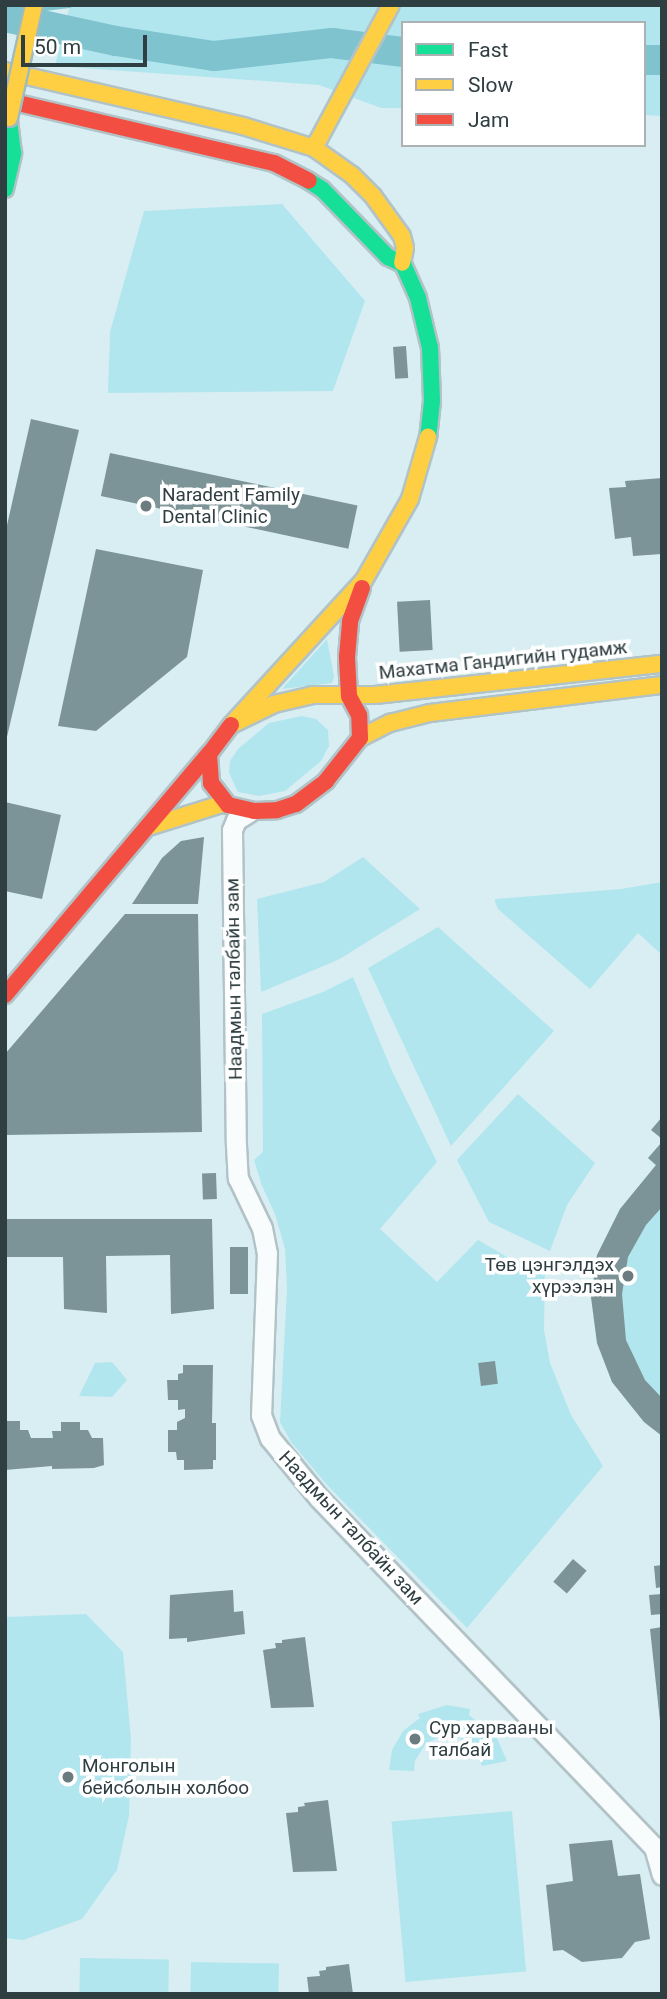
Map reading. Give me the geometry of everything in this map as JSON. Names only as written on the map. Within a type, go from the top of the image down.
[{"type":"main road","points":[[5,189],[13,153],[7,121],[34,5]]},
{"type":"main road","points":[[314,148],[391,5]]},
{"type":"main road","points":[[5,71],[243,126],[314,148],[346,170],[373,196],[402,236],[405,248],[402,263],[418,299],[429,337],[432,385],[430,430],[410,499],[365,580],[348,631],[349,696],[359,715],[360,738]]},
{"type":"main road","points":[[5,100],[274,163],[323,189],[388,257],[402,263]]},
{"type":"main road","points":[[5,995],[151,826],[233,723],[365,580]]},
{"type":"main road","name":"Махатма Гандигийн гудамж","points":[[349,696],[662,664]]},
{"type":"main road","points":[[209,754],[211,783],[225,803],[249,812],[277,810],[306,798],[326,781],[360,738],[390,723],[430,713],[662,685]]},
{"type":"main road","points":[[233,723],[286,700],[334,693],[349,696]]},
{"type":"main road","points":[[151,826],[225,803]]},
{"type":"street","name":"Наадмын талбайн зам","points":[[249,812],[237,819],[232,830],[236,1145],[238,1178],[262,1228],[267,1253],[261,1415],[270,1438],[319,1498],[654,1847],[662,1875]]},
{"type":"shaded area","points":[[70,5],[662,5],[662,116],[646,115],[646,21],[401,21],[401,108],[381,108],[319,85],[55,66]]},
{"type":"shaded area","points":[[282,204],[365,301],[333,391],[108,393],[110,332],[144,211]]},
{"type":"shaded area","points":[[327,639],[334,676],[332,683],[282,689]]},
{"type":"shaded area","points":[[302,716],[316,719],[328,730],[329,746],[321,761],[285,791],[259,796],[238,792],[229,773],[230,761],[238,749],[269,723]]},
{"type":"shaded area","points":[[363,857],[420,909],[338,960],[261,992],[257,899],[324,882]]},
{"type":"shaded area","points":[[662,882],[662,955],[638,933],[590,989],[498,909],[495,902],[495,899],[621,889]]},
{"type":"shaded area","points":[[438,927],[554,1031],[451,1146],[368,968]]},
{"type":"shaded area","points":[[353,977],[392,1071],[437,1162],[380,1229],[437,1282],[478,1240],[511,1259],[545,1267],[544,1330],[550,1363],[571,1415],[603,1466],[467,1628],[328,1486],[291,1442],[280,1422],[287,1289],[285,1249],[254,1160],[263,1152],[262,1014],[323,992]]},
{"type":"shaded area","points":[[518,1094],[595,1163],[567,1205],[550,1251],[489,1222],[457,1160]]},
{"type":"shaded area","name":"Төв цэнгэлдэх хүрээлэн","points":[[662,1142],[662,1436],[644,1422],[612,1382],[597,1343],[591,1297],[597,1255],[620,1209],[656,1166],[648,1158]]},
{"type":"shaded area","points":[[112,1362],[127,1380],[112,1397],[79,1396],[95,1363]]},
{"type":"shaded area","name":"Монголын бейсболын холбоо","points":[[86,1614],[123,1652],[131,1739],[129,1816],[117,1870],[82,1919],[23,1940],[5,1938],[5,1617]]},
{"type":"shaded area","name":"Сур харвааны талбай","points":[[447,1705],[470,1709],[469,1715],[497,1738],[507,1761],[482,1766],[474,1747],[456,1736],[445,1735],[426,1743],[415,1761],[414,1771],[389,1770],[392,1750],[403,1731],[420,1718],[418,1714]]},
{"type":"shaded area","points":[[512,1811],[526,1971],[405,1982],[391,1822]]},
{"type":"shaded area","points":[[80,1958],[169,1960],[168,1994],[79,1994]]},
{"type":"shaded area","points":[[191,1962],[279,1964],[278,1994],[190,1994]]},
{"type":"building","points":[[406,346],[408,378],[395,379],[393,347]]},
{"type":"building","points":[[31,419],[79,430],[6,741],[5,534]]},
{"type":"building","points":[[110,453],[357,506],[348,549],[101,496]]},
{"type":"building","points":[[662,478],[662,554],[633,556],[631,537],[615,539],[609,488],[626,487],[625,481]]},
{"type":"building","points":[[96,549],[203,570],[187,657],[96,731],[58,726]]},
{"type":"building","points":[[430,600],[433,650],[400,652],[397,602]]},
{"type":"building","points":[[5,802],[61,815],[42,899],[5,891]]},
{"type":"building","points":[[204,837],[198,904],[132,904],[162,858],[181,841]]},
{"type":"building","points":[[125,914],[198,914],[202,1132],[5,1135],[5,1054]]},
{"type":"building","points":[[662,1117],[662,1139],[651,1130]]},
{"type":"building","name":"Төв цэнгэлдэх хүрээлэн","points":[[662,1142],[662,1207],[646,1225],[628,1257],[622,1294],[626,1340],[645,1380],[662,1398],[662,1436],[644,1422],[612,1382],[597,1343],[591,1297],[597,1255],[620,1209],[656,1165],[648,1158]]},
{"type":"building","points":[[202,1173],[216,1173],[217,1199],[203,1199]]},
{"type":"building","points":[[5,1219],[212,1219],[214,1309],[171,1314],[170,1255],[106,1256],[107,1313],[64,1309],[63,1257],[5,1257]]},
{"type":"building","points":[[230,1247],[248,1247],[248,1294],[230,1294]]},
{"type":"building","points":[[495,1361],[498,1384],[481,1386],[478,1363]]},
{"type":"building","points":[[183,1365],[213,1365],[212,1423],[216,1423],[216,1460],[213,1460],[213,1469],[184,1470],[184,1460],[177,1460],[176,1452],[168,1452],[168,1430],[177,1430],[177,1422],[185,1418],[185,1409],[178,1410],[178,1400],[168,1400],[167,1380],[178,1380],[178,1374],[183,1373]]},
{"type":"building","points":[[5,1421],[20,1421],[20,1430],[28,1430],[31,1438],[53,1438],[52,1431],[61,1431],[61,1422],[80,1422],[80,1430],[88,1430],[92,1438],[103,1438],[104,1465],[94,1468],[52,1469],[52,1466],[5,1470]]},
{"type":"building","points":[[573,1559],[587,1571],[567,1593],[553,1582]]},
{"type":"building","points":[[662,1565],[662,1587],[656,1588],[654,1566]]},
{"type":"building","points":[[233,1590],[234,1612],[243,1611],[245,1634],[187,1642],[187,1638],[169,1639],[170,1595]]},
{"type":"building","points":[[662,1594],[662,1614],[651,1615],[649,1595]]},
{"type":"building","points":[[662,1627],[662,1720],[660,1721],[650,1629]]},
{"type":"building","points":[[305,1637],[314,1707],[271,1708],[263,1650],[276,1648],[275,1643],[282,1643],[282,1640]]},
{"type":"building","points":[[328,1800],[337,1871],[293,1872],[286,1813],[298,1812],[298,1807],[305,1806],[304,1803]]},
{"type":"building","points":[[612,1840],[618,1876],[640,1874],[650,1939],[635,1942],[622,1958],[582,1962],[563,1950],[553,1951],[546,1885],[573,1881],[569,1844]]},
{"type":"building","points":[[349,1964],[353,1994],[309,1994],[307,1977],[320,1976],[319,1971],[326,1970],[326,1967]]},
{"type":"waterway","points":[[44,8],[69,5]]},
{"type":"waterway","points":[[5,13],[21,11]]},
{"type":"waterway","points":[[5,17],[116,41],[214,56],[332,43],[401,52]]},
{"type":"waterway","points":[[646,60],[662,60]]},
{"type":"traffic: fast","points":[[5,189],[13,153],[9,118]]},
{"type":"traffic: fast","points":[[309,181],[322,189],[388,257],[403,264],[418,298],[430,348],[432,401],[428,437]]},
{"type":"traffic: slow","points":[[9,118],[34,5]]},
{"type":"traffic: slow","points":[[314,148],[391,5]]},
{"type":"traffic: slow","points":[[5,71],[243,126],[314,148],[352,175],[373,196],[402,236],[405,248],[402,263]]},
{"type":"traffic: slow","points":[[233,723],[364,580],[410,499],[428,437]]},
{"type":"traffic: slow","points":[[231,725],[274,704],[312,695],[375,695],[662,664]]},
{"type":"traffic: slow","points":[[360,738],[390,723],[430,713],[662,685]]},
{"type":"traffic: slow","points":[[151,826],[225,803]]},
{"type":"traffic: jam","points":[[5,100],[274,163],[309,181]]},
{"type":"traffic: jam","points":[[231,725],[209,754],[211,783],[228,805],[254,811],[277,810],[296,804],[326,781],[360,738],[359,715],[349,696],[347,657],[350,621],[362,588]]},
{"type":"traffic: jam","points":[[5,995],[209,754]]},
{"type":"place","name":"Naradent Family Dental Clinic","points":[[146,506]]},
{"type":"place","name":"Төв цэнгэлдэх хүрээлэн","points":[[628,1276]]},
{"type":"place","name":"Сур харвааны талбай","points":[[415,1739]]},
{"type":"place","name":"Монголын бейсболын холбоо","points":[[68,1777]]}]
